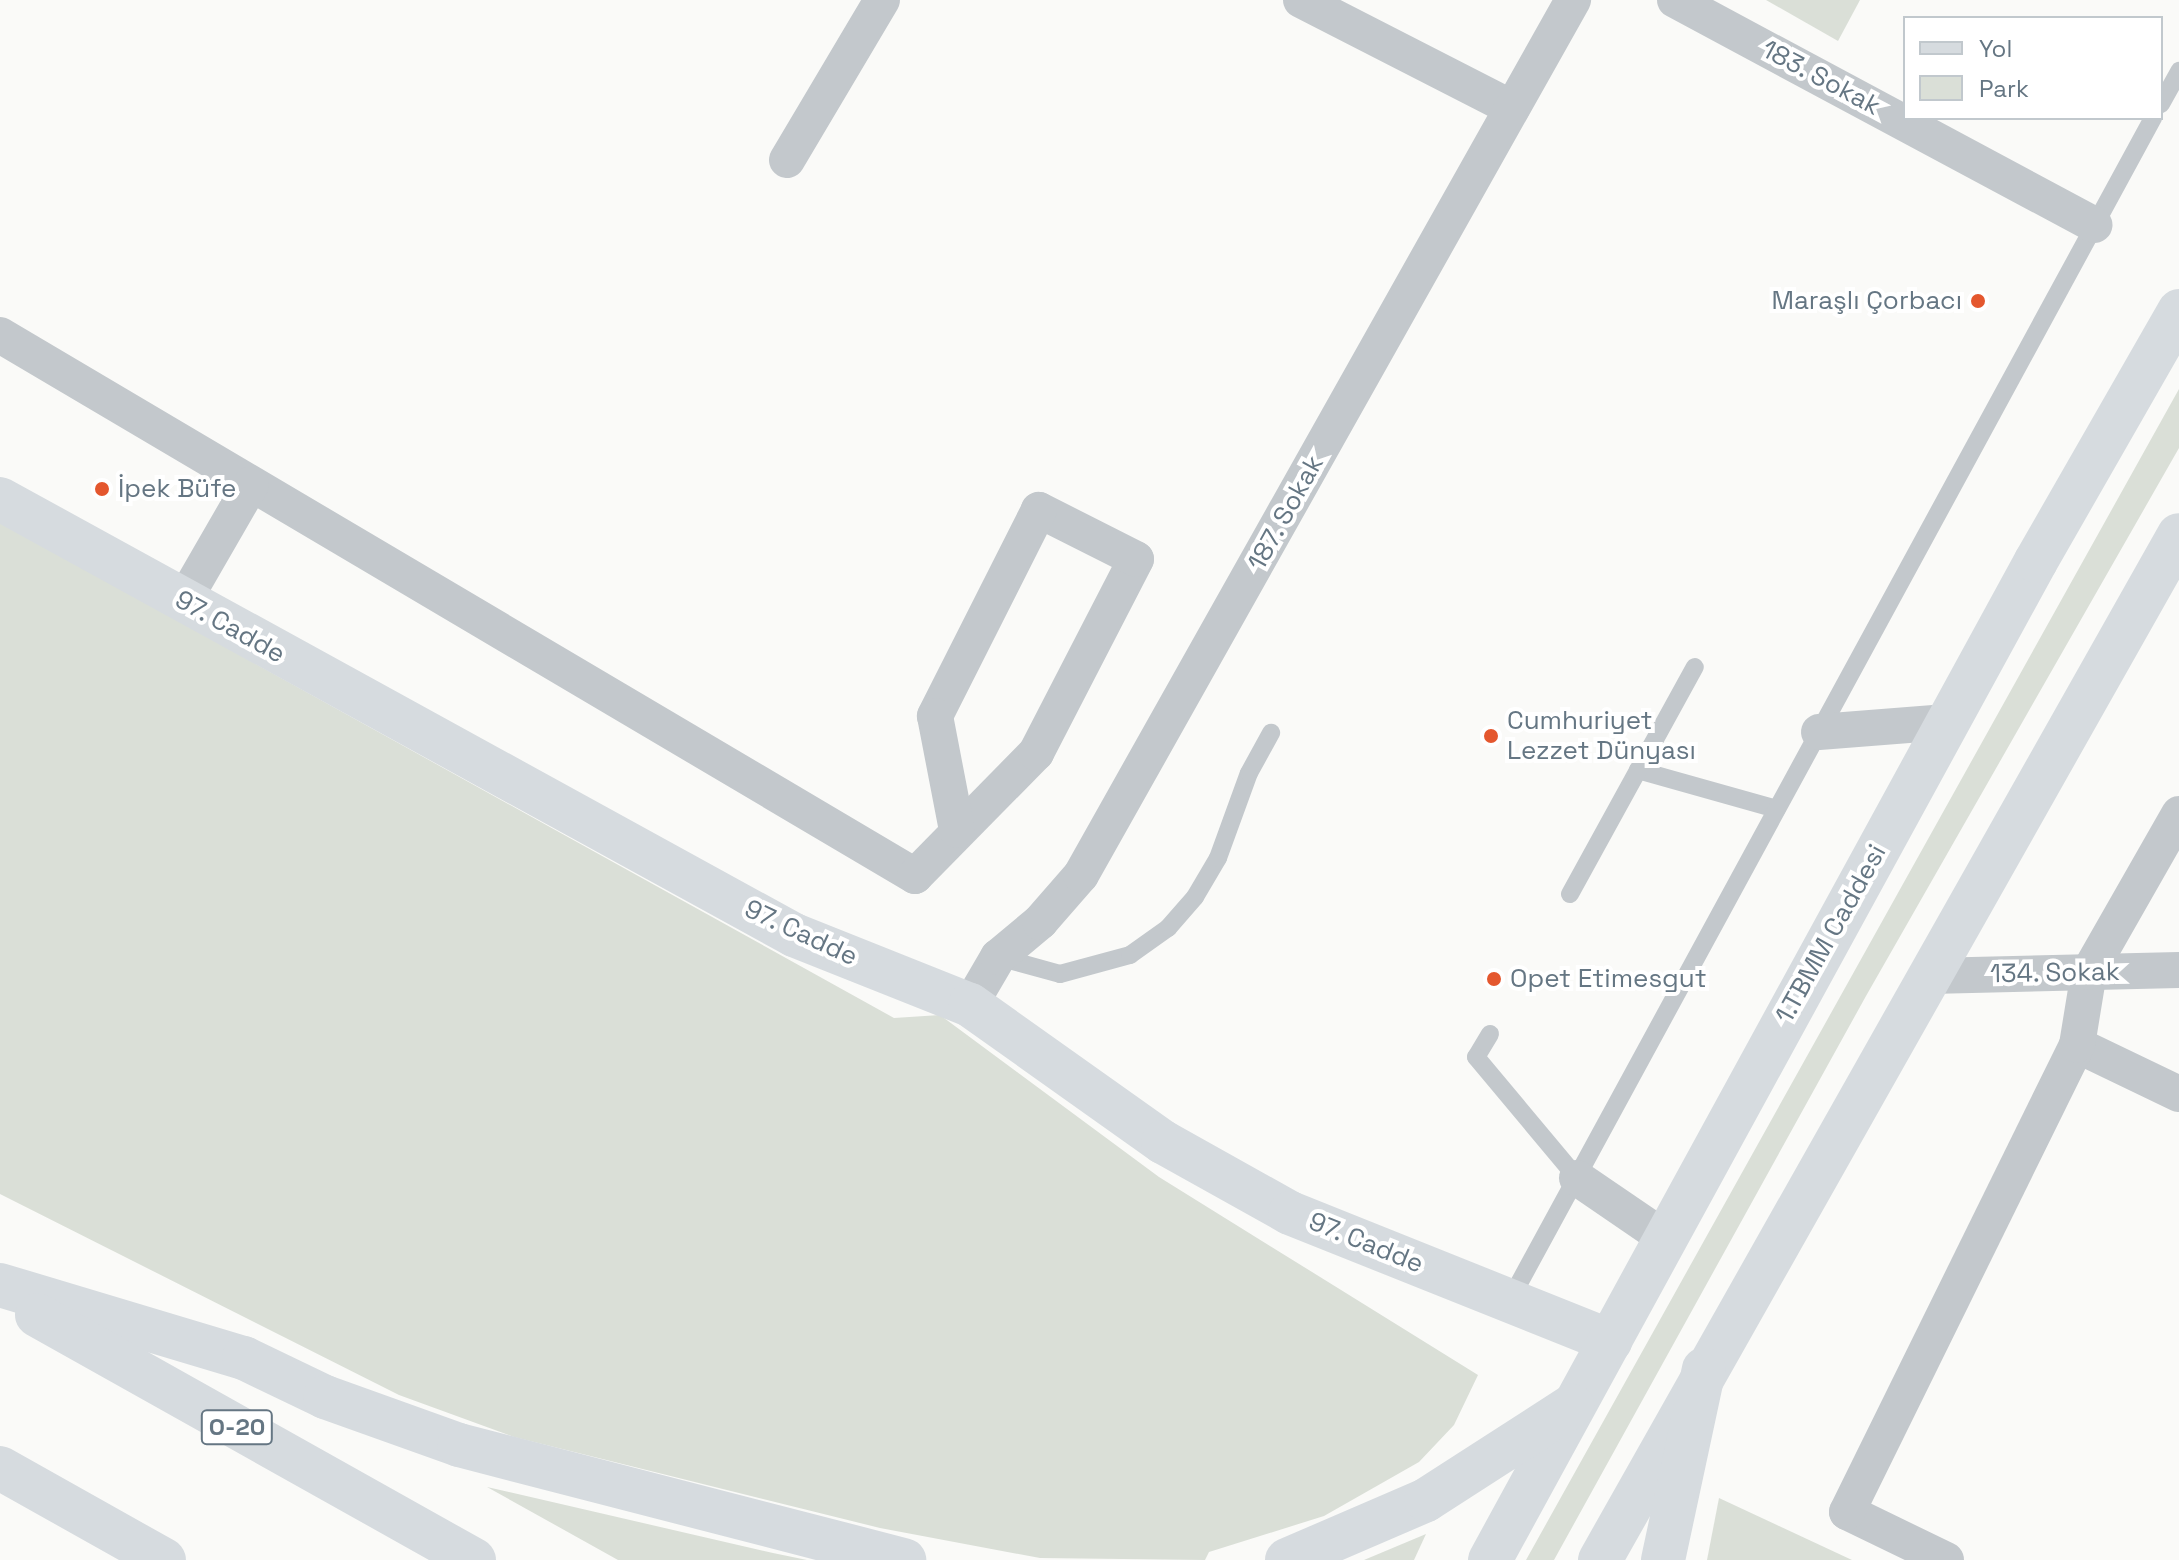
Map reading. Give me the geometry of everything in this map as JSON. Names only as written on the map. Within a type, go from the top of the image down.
[{"type":"main road","name":"1.TBMM Caddesi","points":[[1490,1560],[1947,722],[2179,311]]},
{"type":"main road","name":"97. Cadde","points":[[0,499],[794,935],[970,1005],[1163,1142],[1290,1213],[1511,1298],[1610,1341]]},
{"type":"main road","points":[[1600,1560],[1704,1369],[2179,535]]},
{"type":"main road","points":[[0,1285],[244,1358],[325,1397],[459,1445],[904,1560]]},
{"type":"main road","name":"O-20","points":[[0,1295],[474,1560]]},
{"type":"main road","points":[[1663,1560],[1704,1369]]},
{"type":"main road","points":[[1287,1560],[1426,1500],[1572,1406]]},
{"type":"main road","points":[[0,1468],[164,1560]]},
{"type":"street","points":[[787,160],[882,0]]},
{"type":"street","points":[[1301,0],[1512,108]]},
{"type":"street","name":"187. Sokak","points":[[970,1005],[998,957],[1040,922],[1081,875],[1573,0]]},
{"type":"street","name":"183. Sokak","points":[[1675,0],[2094,225]]},
{"type":"street","points":[[0,335],[915,876],[1036,753],[1136,559],[1039,510],[935,716],[957,830]]},
{"type":"street","points":[[183,602],[251,484]]},
{"type":"street","points":[[1819,732],[1947,722]]},
{"type":"street","points":[[1946,1560],[1847,1512],[2077,1045],[2089,972],[2179,814]]},
{"type":"street","name":"134. Sokak","points":[[1930,976],[2179,970]]},
{"type":"street","points":[[2077,1045],[2179,1094]]},
{"type":"street","points":[[1577,1178],[1665,1238]]},
{"type":"lane","points":[[2163,100],[2179,71]]},
{"type":"lane","points":[[1511,1298],[2152,120]]},
{"type":"lane","points":[[1570,894],[1695,667]]},
{"type":"lane","points":[[998,957],[1060,974],[1130,955],[1168,928],[1195,897],[1218,858],[1249,773],[1271,733]]},
{"type":"lane","points":[[1638,770],[1777,809]]},
{"type":"lane","points":[[1490,1034],[1476,1057],[1577,1178]]},
{"type":"green space","points":[[1766,0],[1860,0],[1838,41]]},
{"type":"green space","points":[[2179,389],[2179,448],[1866,996],[1554,1560],[1526,1560]]},
{"type":"green space","points":[[0,522],[894,1018],[940,1015],[1159,1177],[1478,1375],[1454,1425],[1419,1462],[1324,1516],[1209,1552],[1205,1560],[1040,1558],[880,1528],[514,1437],[399,1395],[0,1194]]},
{"type":"green space","points":[[487,1487],[773,1553],[807,1560],[618,1560]]},
{"type":"green space","points":[[1719,1498],[1852,1560],[1707,1560]]},
{"type":"green space","points":[[1426,1534],[1414,1560],[1364,1560]]},
{"type":"place","name":"Maraşlı Çorbacı","points":[[1978,301]]},
{"type":"place","name":"İpek Büfe","points":[[102,489]]},
{"type":"place","name":"Cumhuriyet Lezzet Dünyası","points":[[1491,736]]},
{"type":"place","name":"Opet Etimesgut","points":[[1494,979]]}]
